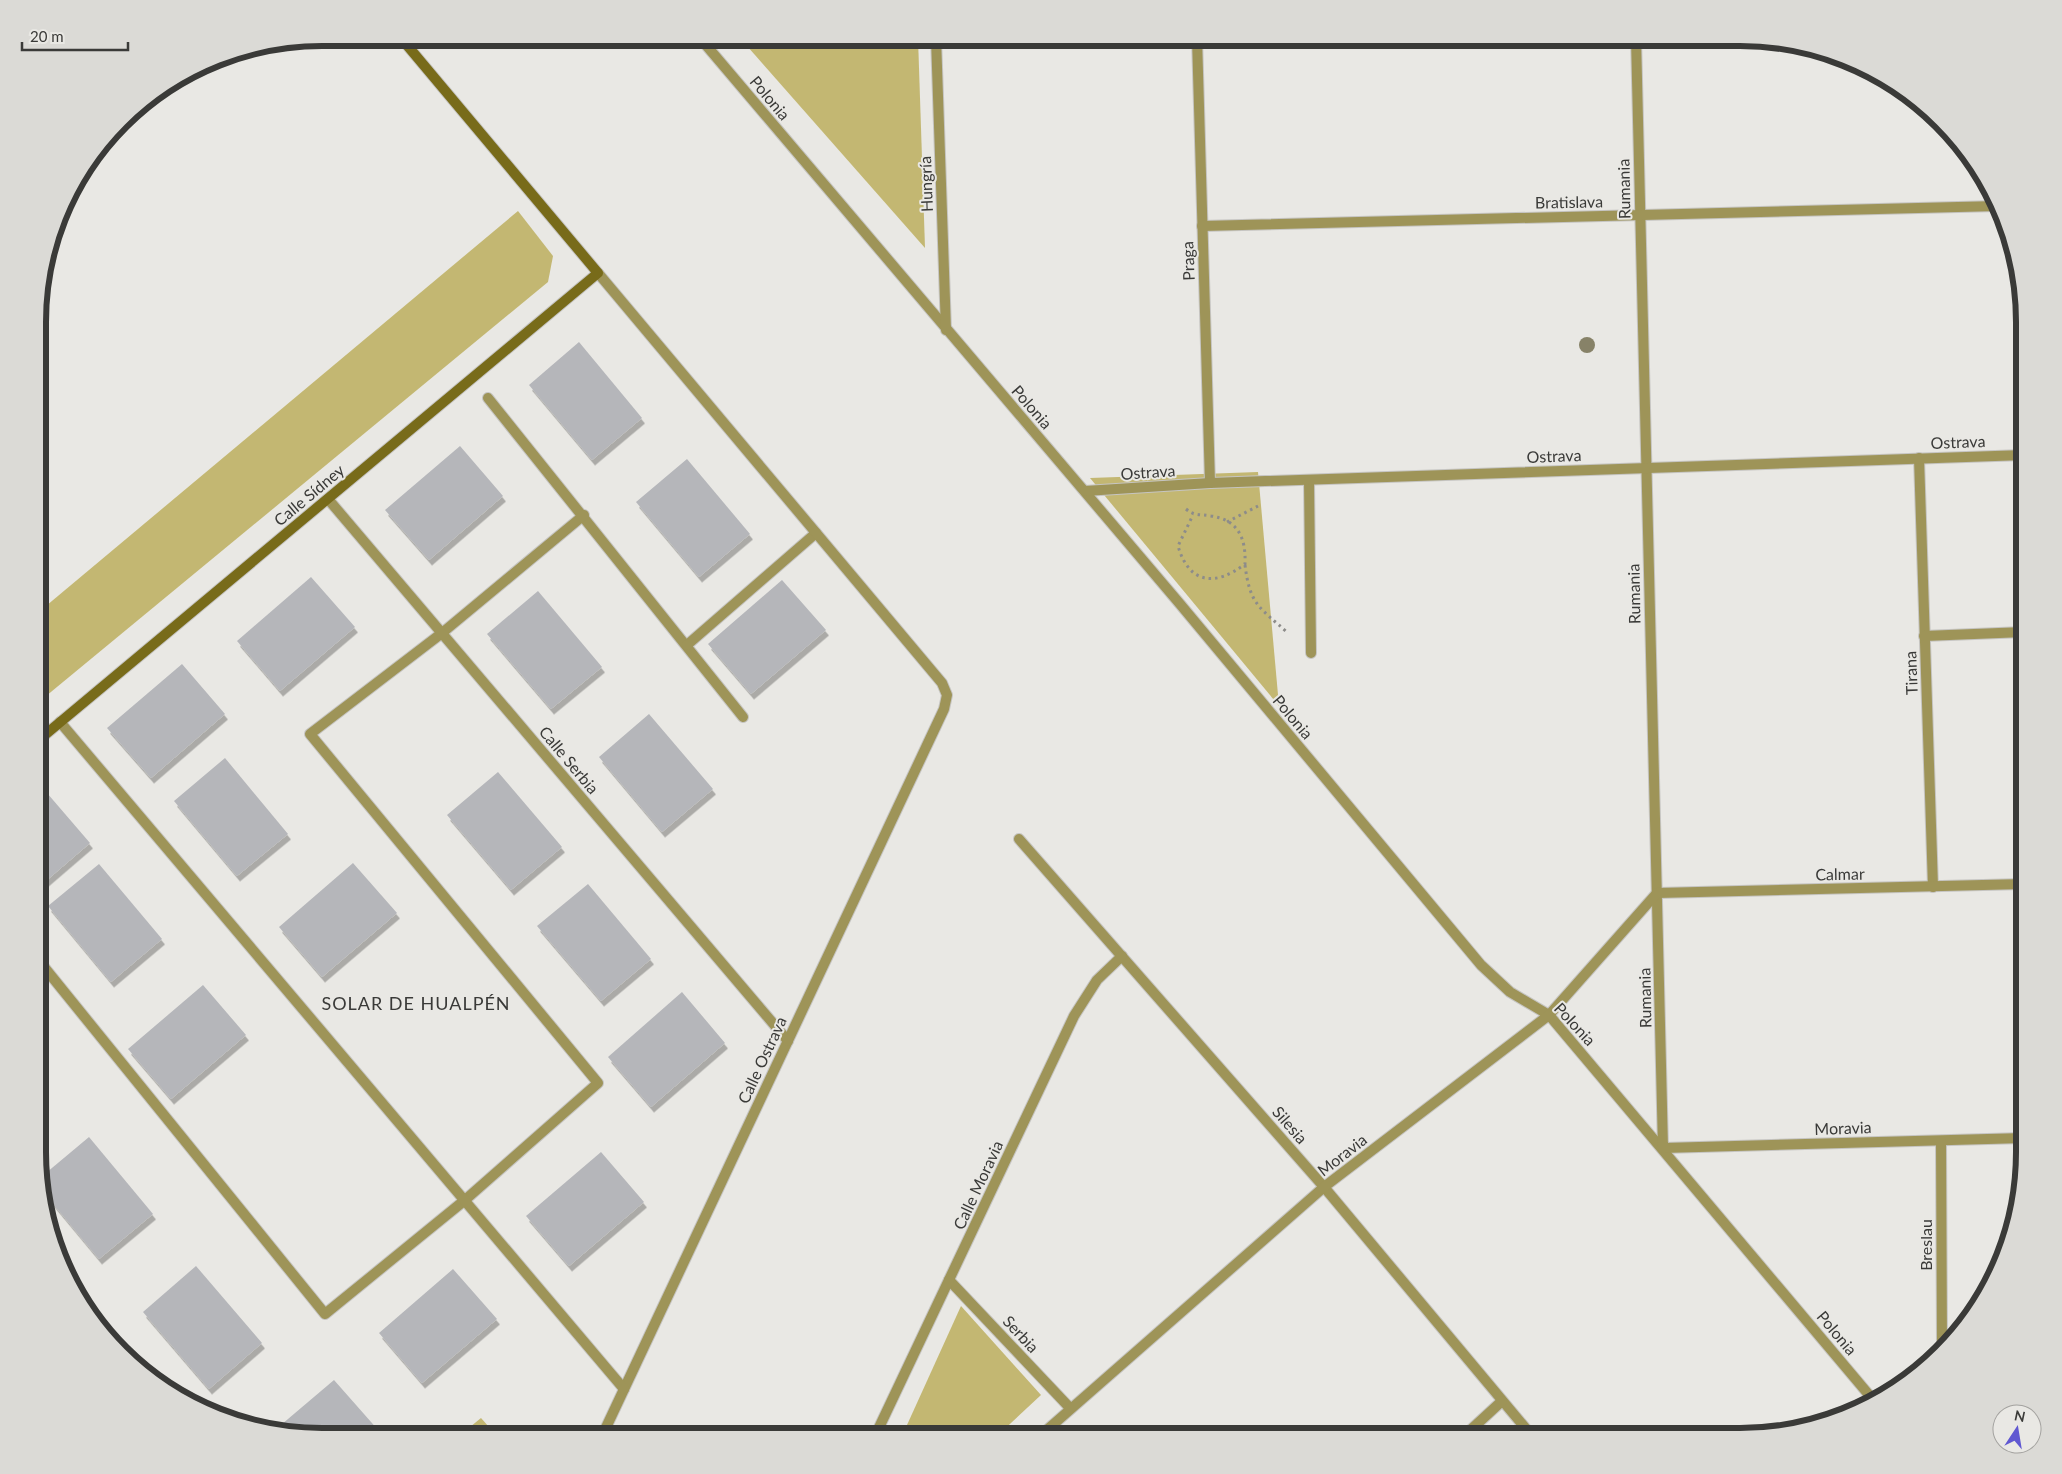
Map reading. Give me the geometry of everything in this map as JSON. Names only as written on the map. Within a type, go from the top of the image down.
[{"type":"street","points":[[408,46],[816,533],[687,645]]},
{"type":"street","name":"Polonia","points":[[707,46],[946,330],[1085,491],[1481,965],[1510,992],[1549,1015],[1663,1148],[1869,1396]]},
{"type":"street","name":"Hungría","points":[[936,46],[946,330]]},
{"type":"street","name":"Praga","points":[[1197,46],[1210,483]]},
{"type":"street","name":"Rumania","points":[[1636,46],[1663,1148]]},
{"type":"street","name":"Bratislava","points":[[1202,226],[1990,206]]},
{"type":"street","name":"Calle Sídney","points":[[46,734],[598,273]]},
{"type":"street","points":[[488,398],[584,515],[743,717]]},
{"type":"street","name":"Ostrava","points":[[1085,491],[1210,483],[2016,455]]},
{"type":"street","name":"Tirana","points":[[1919,458],[1932,886]]},
{"type":"street","points":[[1309,480],[1311,653]]},
{"type":"street","name":"Calle Serbia","points":[[328,499],[788,1041]]},
{"type":"street","points":[[46,969],[325,1314],[465,1200],[598,1083],[310,734],[442,633],[584,515]]},
{"type":"street","name":"Calle Ostrava","points":[[606,1428],[944,709],[947,695],[942,683],[816,533]]},
{"type":"street","points":[[1924,636],[2016,632]]},
{"type":"street","points":[[60,722],[624,1389]]},
{"type":"street","name":"Silesia","points":[[1020,839],[1324,1187],[1525,1428]]},
{"type":"street","name":"Calmar","points":[[1657,893],[2016,884]]},
{"type":"street","name":"Moravia","points":[[1049,1428],[1324,1187],[1549,1015],[1657,893]]},
{"type":"street","name":"Calle Moravia","points":[[879,1428],[1074,1016],[1097,980],[1122,956]]},
{"type":"street","name":"Moravia","points":[[1663,1148],[2016,1138]]},
{"type":"street","name":"Breslau","points":[[1941,1140],[1942,1339]]},
{"type":"street","name":"Serbia","points":[[949,1280],[1070,1408]]},
{"type":"street","points":[[1473,1428],[1502,1401]]},
{"type":"path","points":[[1168,485],[1173,498],[1193,515],[1213,516],[1228,522],[1241,532],[1246,548],[1245,564],[1248,587],[1253,600],[1311,653]]},
{"type":"path","points":[[1193,515],[1178,546],[1183,562],[1197,577],[1212,580],[1234,573],[1245,564]]},
{"type":"shaded area","points":[[747,46],[918,46],[925,248]]},
{"type":"shaded area","points":[[518,211],[553,256],[548,282],[46,696],[46,606]]},
{"type":"shaded area","points":[[1258,472],[1279,706],[1090,478]]},
{"type":"shaded area","points":[[961,1306],[1041,1395],[1006,1428],[906,1428]]},
{"type":"shaded area","points":[[481,1418],[490,1428],[469,1428]]},
{"type":"building","points":[[579,342],[642,418],[592,460],[529,385]]},
{"type":"building","points":[[460,446],[503,496],[429,560],[385,510]]},
{"type":"building","points":[[687,459],[750,534],[699,577],[636,502]]},
{"type":"building","points":[[311,577],[355,627],[280,691],[237,641]]},
{"type":"building","points":[[782,580],[826,630],[751,694],[708,644]]},
{"type":"building","points":[[538,591],[602,667],[551,709],[487,634]]},
{"type":"building","points":[[182,664],[225,714],[151,778],[107,728]]},
{"type":"building","points":[[649,714],[713,789],[662,832],[599,757]]},
{"type":"building","points":[[225,758],[288,834],[237,876],[174,801]]},
{"type":"building","points":[[498,772],[562,847],[511,890],[447,815]]},
{"type":"building","points":[[46,794],[90,843],[46,881]]},
{"type":"building","points":[[353,863],[397,913],[322,977],[279,927]]},
{"type":"building","points":[[99,864],[162,939],[111,982],[48,906]]},
{"type":"building","points":[[588,884],[651,959],[601,1001],[537,926]]},
{"type":"building","points":[[203,985],[246,1035],[171,1099],[128,1049]]},
{"type":"building","points":[[682,992],[725,1043],[651,1107],[608,1057]]},
{"type":"building","points":[[89,1137],[153,1214],[99,1259],[51,1202],[47,1172]]},
{"type":"building","points":[[601,1152],[644,1202],[569,1266],[526,1216]]},
{"type":"building","points":[[196,1266],[262,1343],[209,1389],[143,1312]]},
{"type":"building","points":[[453,1269],[497,1319],[422,1383],[379,1333]]},
{"type":"building","points":[[334,1380],[376,1428],[323,1428],[282,1424]]},
{"type":"district","name":"SOLAR DE HUALPÉN","points":[[416,1004]]}]
